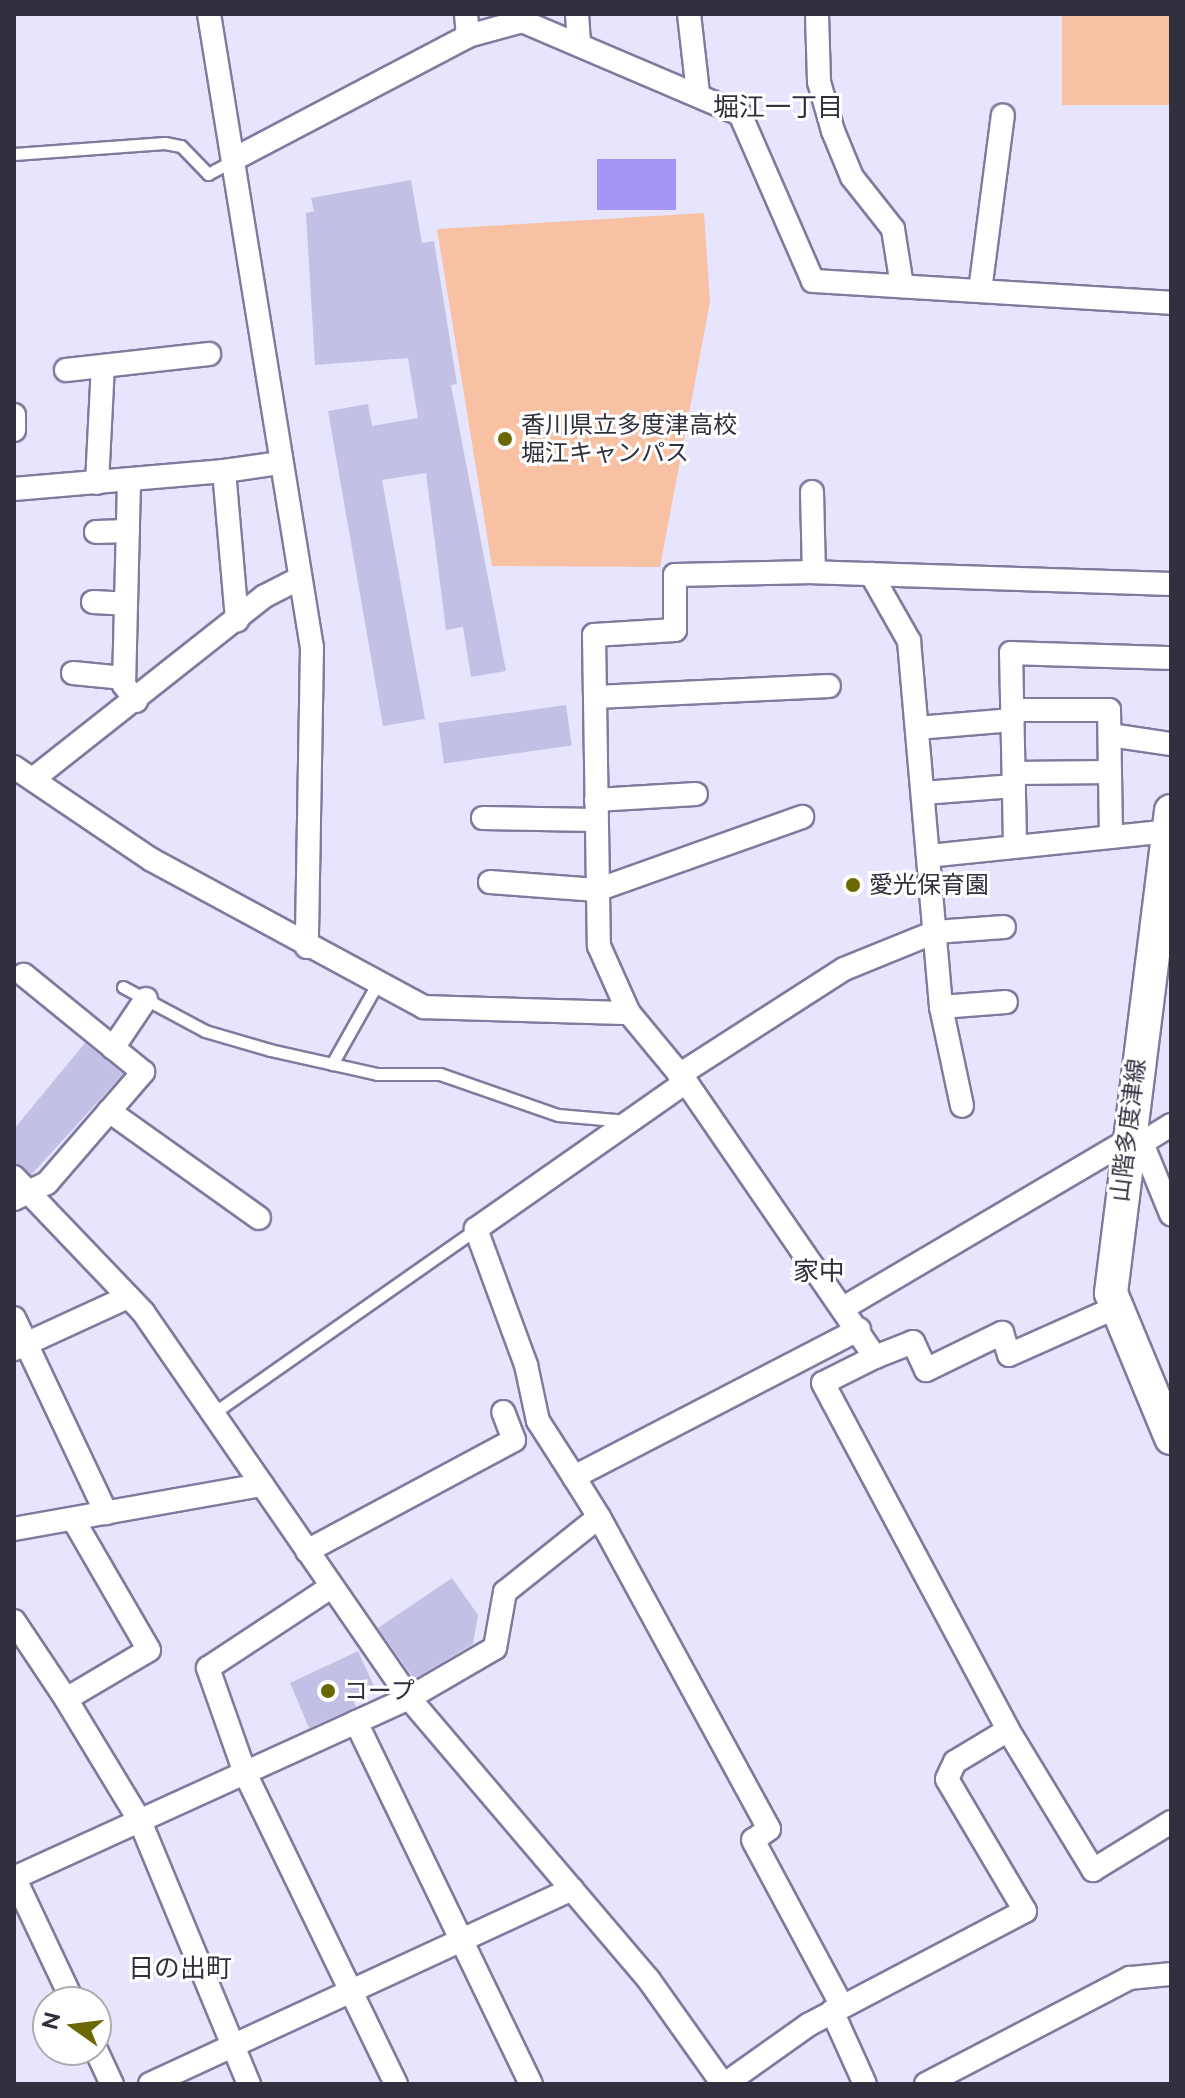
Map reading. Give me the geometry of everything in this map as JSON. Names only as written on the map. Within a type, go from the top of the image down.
[{"type":"main road","name":"山階多度津線","points":[[1170,821],[1134,1142],[1113,1247],[1117,1307],[1171,1438]]},
{"type":"street","points":[[209,14],[236,158],[280,463],[312,648],[307,947]]},
{"type":"street","points":[[577,14],[579,41]]},
{"type":"street","points":[[689,14],[698,93]]},
{"type":"street","points":[[817,14],[819,82],[833,131],[852,177],[893,229],[902,286]]},
{"type":"street","points":[[236,158],[467,25],[522,21],[579,41],[740,114],[813,281],[1171,303]]},
{"type":"street","points":[[980,291],[1003,115]]},
{"type":"street","points":[[66,370],[209,354]]},
{"type":"street","points":[[97,483],[103,366]]},
{"type":"street","points":[[14,415],[14,430]]},
{"type":"street","points":[[14,489],[129,482],[280,463]]},
{"type":"street","points":[[224,471],[237,620]]},
{"type":"street","points":[[129,482],[124,678],[136,701]]},
{"type":"street","points":[[812,492],[814,572]]},
{"type":"street","points":[[96,532],[128,531]]},
{"type":"street","points":[[875,1357],[845,1307],[682,1078],[629,1013],[599,946],[594,635],[675,630],[675,575],[814,572],[1171,584]]},
{"type":"street","points":[[871,574],[909,641],[941,1007],[962,1106]]},
{"type":"street","points":[[33,779],[237,620],[300,578]]},
{"type":"street","points":[[93,602],[126,604]]},
{"type":"street","points":[[1015,842],[1011,653],[1171,658]]},
{"type":"street","points":[[73,673],[124,678]]},
{"type":"street","points":[[596,697],[829,686]]},
{"type":"street","points":[[917,728],[1013,715],[1109,710],[1111,837]]},
{"type":"street","points":[[1110,735],[1171,744]]},
{"type":"street","points":[[14,767],[152,860],[307,947],[424,1007],[629,1013]]},
{"type":"street","points":[[923,793],[1014,779],[1110,772]]},
{"type":"street","points":[[483,818],[596,810],[696,794]]},
{"type":"street","points":[[490,882],[597,890],[802,817]]},
{"type":"street","points":[[928,856],[1015,842],[1111,837],[1170,821]]},
{"type":"street","points":[[865,2084],[837,2009],[753,1840],[769,1829],[599,1517],[538,1421],[526,1365],[476,1229],[630,1121],[682,1078],[844,969],[935,932],[1004,927]]},
{"type":"street","points":[[19,1189],[47,1183],[143,1072],[24,975]]},
{"type":"street","points":[[113,1048],[146,999]]},
{"type":"street","points":[[941,1007],[1006,1002]]},
{"type":"street","points":[[109,1111],[259,1218]]},
{"type":"street","points":[[845,1307],[1134,1142],[1171,1125]]},
{"type":"street","points":[[1134,1142],[1171,1214]]},
{"type":"street","points":[[19,1189],[128,1297],[215,1412],[409,1698],[572,1889],[724,2084],[837,2009],[1025,1911],[947,1779],[955,1762],[1008,1730]]},
{"type":"street","points":[[20,1347],[128,1297]]},
{"type":"street","points":[[1117,1307],[1009,1355],[1002,1333],[926,1370],[913,1342],[823,1383],[1008,1730],[1093,1870],[1171,1822]]},
{"type":"street","points":[[14,1318],[20,1347],[106,1513]]},
{"type":"street","points":[[574,1477],[859,1329]]},
{"type":"street","points":[[307,1551],[514,1440],[503,1412]]},
{"type":"street","points":[[14,1529],[262,1485]]},
{"type":"street","points":[[65,1986],[14,1878],[409,1698],[495,1648],[505,1592],[599,1517]]},
{"type":"street","points":[[66,1699],[149,1650],[73,1519]]},
{"type":"street","points":[[331,1587],[208,1668],[245,1773],[396,2084]]},
{"type":"street","points":[[14,1621],[66,1699],[140,1821],[231,2047],[249,2084]]},
{"type":"street","points":[[356,1722],[531,2084]]},
{"type":"street","points":[[150,2084],[572,1889]]},
{"type":"street","points":[[926,2084],[1130,1978],[1171,1974]]},
{"type":"lane","points":[[14,154],[165,143],[181,146],[208,174],[236,158]]},
{"type":"lane","points":[[332,1064],[377,984]]},
{"type":"lane","points":[[123,987],[205,1031],[332,1064],[440,1074],[558,1115],[630,1121]]},
{"type":"lane","points":[[215,1412],[476,1229]]},
{"type":"shaded area","points":[[1062,14],[1171,14],[1171,105],[1062,105]]},
{"type":"shaded area","points":[[597,159],[676,159],[676,210],[597,210]]},
{"type":"shaded area","points":[[704,213],[710,302],[660,567],[492,566],[437,229]]},
{"type":"building","points":[[411,180],[422,243],[434,241],[457,384],[451,385],[506,671],[471,677],[463,627],[446,630],[426,473],[382,480],[425,719],[383,726],[328,411],[368,404],[372,426],[418,418],[408,358],[315,365],[306,213],[314,211],[311,198]]},
{"type":"building","points":[[566,705],[572,746],[444,764],[438,723]]},
{"type":"building","points":[[85,1043],[123,1074],[31,1175],[14,1162],[14,1129]]},
{"type":"building","points":[[452,1578],[478,1615],[473,1644],[414,1679],[378,1628]]},
{"type":"building","name":"コープ","points":[[358,1651],[374,1686],[352,1696],[356,1707],[309,1728],[290,1683]]},
{"type":"place","name":"香川県立多度津高校 堀江キャンパス","points":[[505,439]]},
{"type":"place","name":"愛光保育園","points":[[853,885]]},
{"type":"place","name":"コープ","points":[[328,1691]]},
{"type":"district","name":"堀江一丁目","points":[[778,108]]},
{"type":"district","name":"家中","points":[[819,1272]]},
{"type":"district","name":"日の出町","points":[[180,1969]]}]
